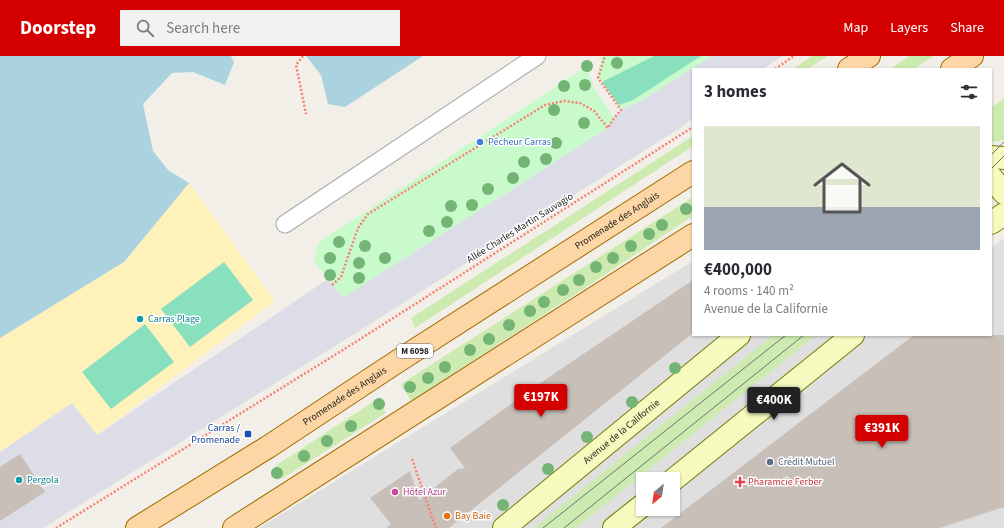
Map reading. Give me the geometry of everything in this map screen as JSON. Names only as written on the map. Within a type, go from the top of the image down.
[{"type":"main road","points":[[851,68],[869,56]]},
{"type":"main road","points":[[954,68],[972,56]]},
{"type":"main road","points":[[992,157],[1004,158]]},
{"type":"main road","name":"Promenade des Anglais","points":[[137,528],[268,447],[692,173]]},
{"type":"main road","points":[[992,178],[1004,194]]},
{"type":"main road","points":[[992,223],[1004,214]]},
{"type":"main road","points":[[234,528],[692,236]]},
{"type":"main road","name":"Avenue de la Californie","points":[[504,528],[738,336]]},
{"type":"main road","points":[[680,474],[852,336]]},
{"type":"main road","points":[[614,528],[636,511]]},
{"type":"lane","points":[[285,224],[537,56]]},
{"type":"path","points":[[303,56],[296,65],[306,114]]},
{"type":"path","points":[[332,285],[341,277],[358,228],[368,214],[545,105],[564,101],[580,103],[594,111],[608,128],[621,110],[598,78],[605,56]]},
{"type":"path","points":[[776,68],[794,56]]},
{"type":"path","name":"Allée Charles Martin Sauvagio","points":[[56,528],[354,342],[692,128]]},
{"type":"path","points":[[412,459],[436,528]]},
{"type":"shaded area","points":[[712,56],[782,56],[764,68],[693,68]]},
{"type":"shaded area","points":[[692,69],[692,119],[680,128],[43,528],[0,528],[0,452],[72,403],[97,435],[328,279],[344,297],[608,128],[621,110],[641,101]]},
{"type":"shaded area","points":[[1004,238],[1004,528],[259,528],[692,262],[692,336],[992,336],[992,247]]},
{"type":"green space","points":[[601,56],[712,56],[641,101],[621,110],[598,78]]},
{"type":"green space","points":[[654,56],[701,56],[633,100],[619,105],[602,82]]},
{"type":"green space","points":[[812,56],[827,56],[809,68],[794,68]]},
{"type":"green space","points":[[909,56],[934,56],[916,68],[891,68]]},
{"type":"green space","points":[[587,66],[593,86],[614,118],[608,128],[344,297],[332,285],[314,261],[318,243]]},
{"type":"green space","points":[[1004,98],[1004,140],[992,142],[992,107]]},
{"type":"green space","points":[[692,137],[692,147],[415,328],[411,318]]},
{"type":"green space","points":[[692,198],[692,217],[411,401],[401,384]]},
{"type":"green space","points":[[224,262],[253,300],[190,347],[161,309]]},
{"type":"green space","points":[[145,324],[174,362],[111,409],[82,372]]},
{"type":"green space","points":[[772,336],[815,336],[646,472],[636,472],[636,480],[576,528],[534,528]]},
{"type":"green space","points":[[377,399],[386,413],[283,478],[276,480],[271,476],[272,471],[277,465]]},
{"type":"sand","name":"Carras Plage","points":[[189,183],[275,301],[97,435],[72,403],[0,452],[0,338],[124,262]]},
{"type":"water","points":[[0,56],[231,56],[234,62],[225,85],[193,72],[172,73],[143,104],[153,151],[168,170],[189,183],[124,262],[0,338]]},
{"type":"water","points":[[306,56],[423,56],[345,107],[328,104],[321,75]]},
{"type":"building","points":[[692,281],[692,334],[449,528],[386,528],[391,524],[370,498],[410,471],[419,500],[458,469],[465,468],[450,448],[530,390]]},
{"type":"building","points":[[1004,335],[1004,507],[940,528],[661,528],[677,516],[680,516],[680,514],[913,336]]},
{"type":"building","name":"Pergola","points":[[20,454],[45,492],[0,521],[0,467]]},
{"type":"tram line","points":[[992,154],[1004,142]]},
{"type":"tram line","points":[[992,168],[1004,156]]},
{"type":"tram line","points":[[543,528],[785,336]]},
{"type":"tram line","points":[[564,528],[803,336]]},
{"type":"place","name":"Pêcheur Carras","points":[[480,142]]},
{"type":"place","name":"Carras Plage","points":[[140,319]]},
{"type":"place","name":"Carras / Promenade","points":[[248,434]]},
{"type":"place","name":"Crédit Mutuel","points":[[770,462]]},
{"type":"place","name":"Pergola","points":[[19,480]]},
{"type":"place","name":"Pharamcie Ferber","points":[[740,482]]},
{"type":"place","name":"Hôtel Azur","points":[[395,492]]},
{"type":"place","name":"Bay Baie","points":[[447,516]]}]
